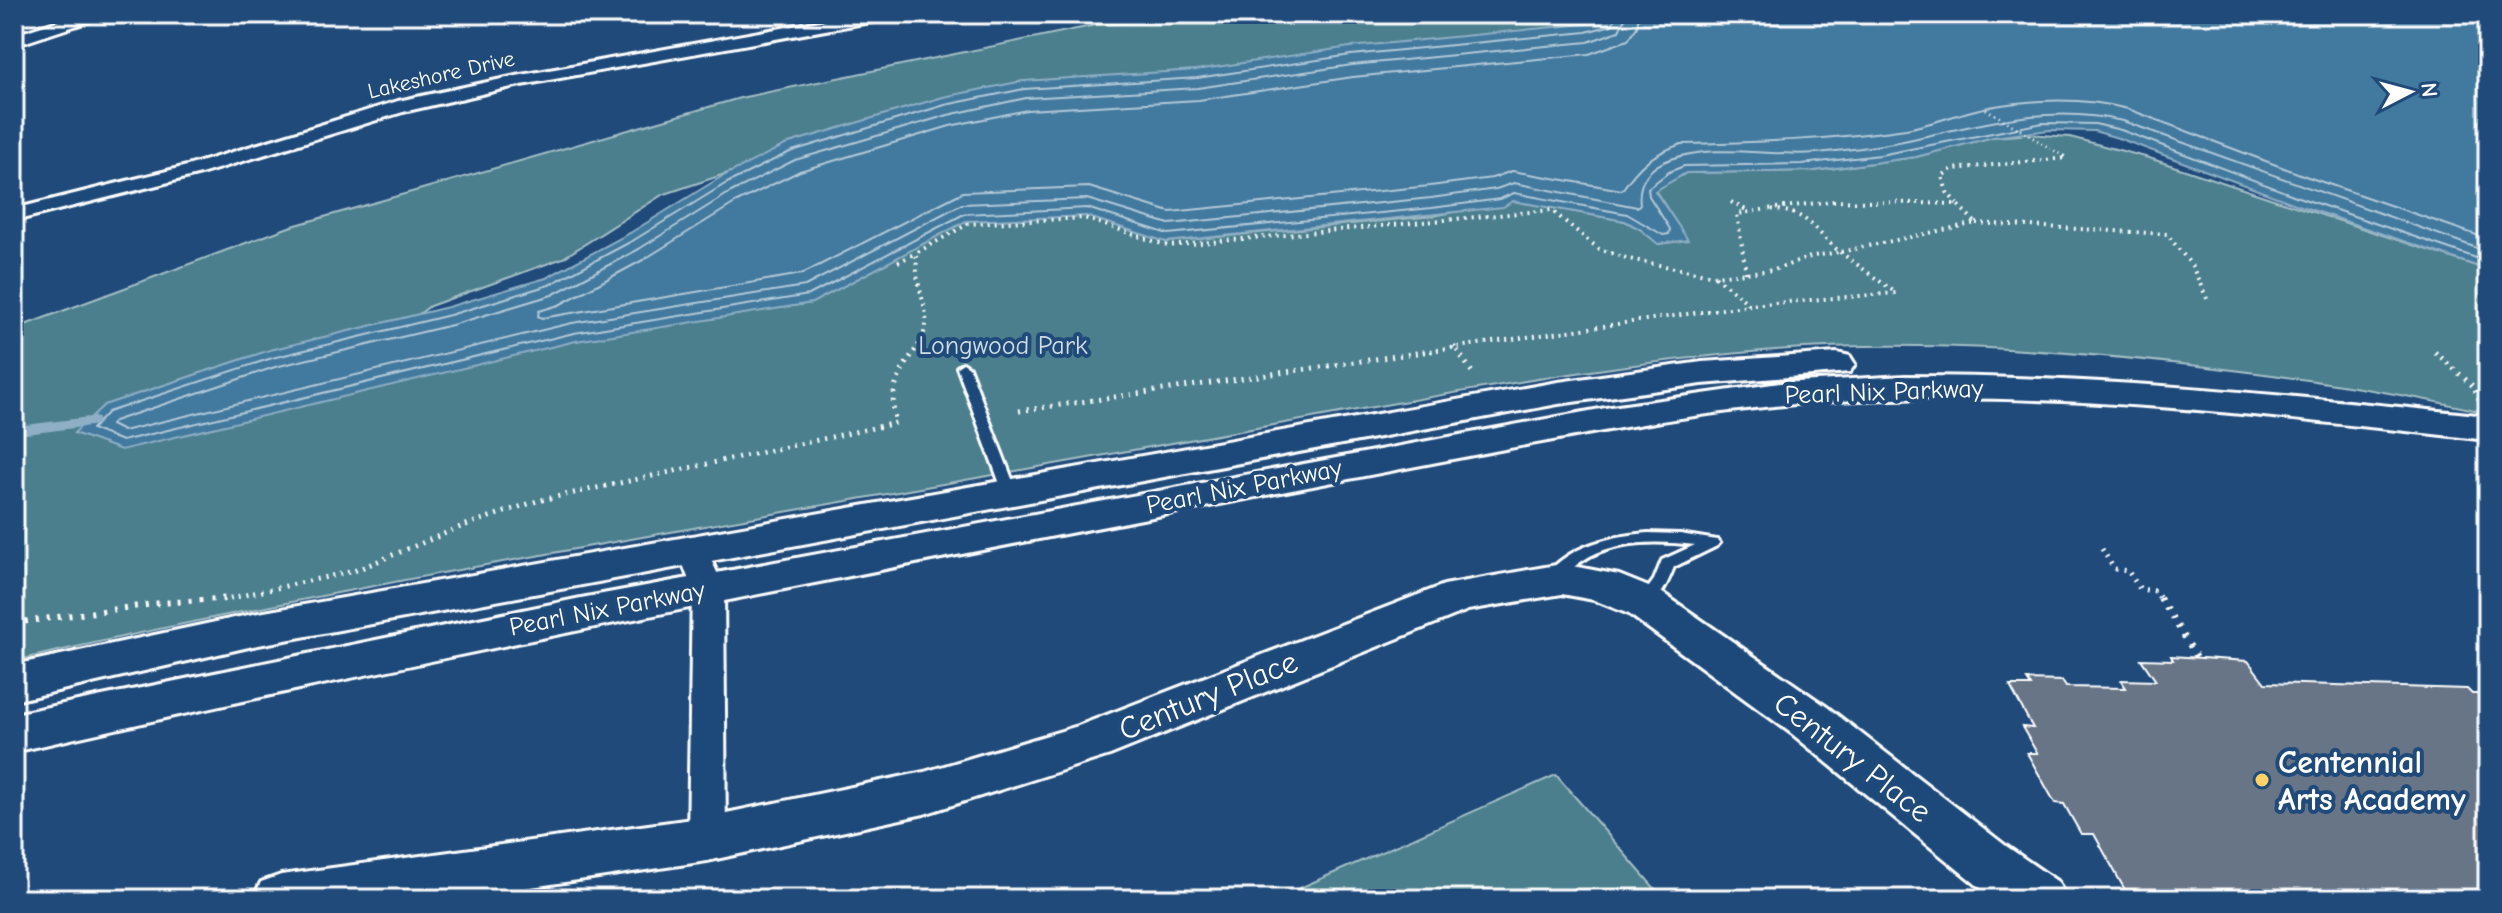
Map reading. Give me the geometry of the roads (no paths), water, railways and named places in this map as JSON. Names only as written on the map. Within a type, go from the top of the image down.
[{"type":"street","points":[[14,41],[96,14]]},
{"type":"street","name":"Lakeshore Drive","points":[[14,215],[194,170],[398,107],[516,81],[886,14]]},
{"type":"street","name":"Pearl Nix Parkway","points":[[14,733],[248,681],[1010,492],[1628,381],[1852,363],[1947,362],[2126,371],[2324,396],[2486,421]]},
{"type":"street","name":"Pearl Nix Parkway","points":[[14,683],[253,630],[701,569],[1734,399],[1820,391],[1979,386],[2486,421]]},
{"type":"street","points":[[701,569],[707,839]]},
{"type":"street","name":"Century Place","points":[[281,899],[382,892],[707,839],[924,793],[1077,746],[1460,596],[1548,579],[1576,580],[1603,586],[1645,603],[1809,720],[1986,862],[2038,899]]},
{"type":"lane","points":[[963,367],[1010,492]]},
{"type":"lane","points":[[1548,579],[1585,553],[1615,543],[1647,537],[1712,543],[1667,564],[1661,581],[1645,603]]},
{"type":"water","points":[[1621,14],[2488,14],[2488,270],[2298,205],[2118,138],[2094,131],[2050,130],[1993,137],[1916,157],[1814,171],[1686,173],[1655,191],[1688,240],[1658,244],[1625,221],[1513,201],[1503,207],[1166,242],[1086,216],[966,221],[812,303],[576,341],[121,450],[74,433],[104,405],[270,350],[448,307],[546,278],[630,233],[721,177],[789,143],[943,97],[1023,81],[1196,70],[1350,47],[1585,24]]},
{"type":"waterway","points":[[14,431],[94,421]]},
{"type":"place","name":"Centennial Arts Academy","points":[[2262,780]]},
{"type":"park label","name":"Longwood Park","points":[[1003,345]]}]
